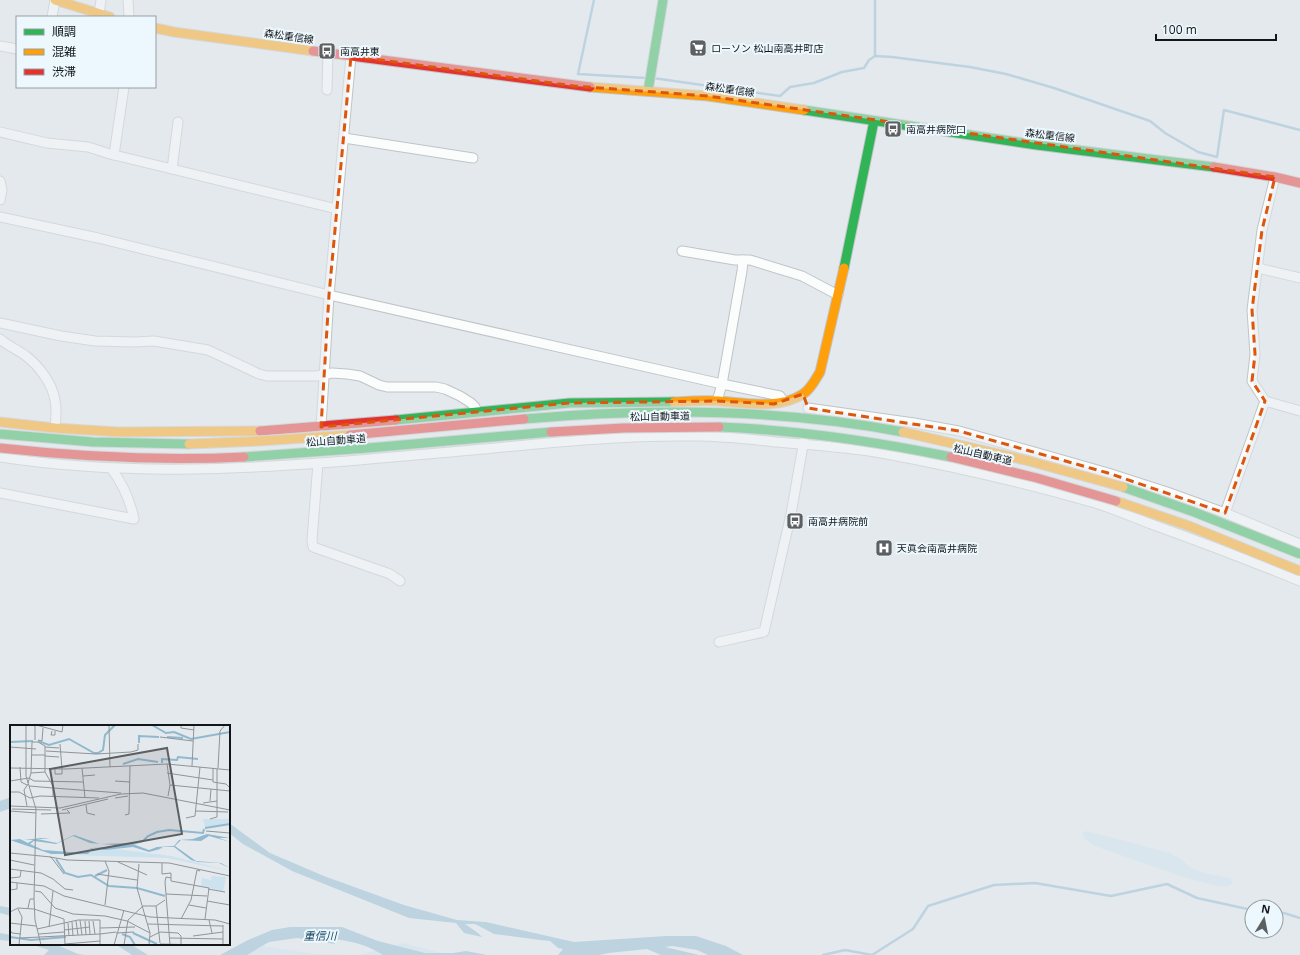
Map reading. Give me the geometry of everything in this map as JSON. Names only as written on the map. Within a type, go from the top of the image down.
[{"type":"main road","points":[[55,0],[106,16]]},
{"type":"main road","points":[[648,91],[663,0]]},
{"type":"main road","name":"森松重信線","points":[[156,28],[174,32],[574,86],[708,96],[1037,145],[1202,165],[1300,182]]},
{"type":"main road","points":[[0,422],[55,428],[135,432],[247,432],[321,427],[570,403],[717,401],[774,404],[784,402],[803,394],[812,385],[820,372],[838,295],[874,121]]},
{"type":"main road","name":"松山自動車道","points":[[0,434],[104,443],[178,444],[250,442],[350,435],[553,417],[640,412],[720,412],[792,417],[866,426],[959,443],[1058,468],[1155,498],[1300,554]]},
{"type":"main road","name":"松山自動車道","points":[[0,448],[104,458],[178,459],[351,450],[554,431],[641,427],[720,427],[791,431],[879,443],[957,458],[1053,482],[1150,512],[1243,547],[1300,571]]},
{"type":"street","points":[[52,16],[55,0]]},
{"type":"street","points":[[99,14],[101,0]]},
{"type":"street","points":[[128,0],[128,16]]},
{"type":"street","points":[[0,46],[16,49]]},
{"type":"street","points":[[327,90],[328,53]]},
{"type":"street","points":[[321,427],[329,295],[352,56]]},
{"type":"street","points":[[114,155],[124,88]]},
{"type":"street","points":[[172,169],[178,122]]},
{"type":"street","points":[[0,132],[46,143],[88,147],[114,155],[337,208]]},
{"type":"street","points":[[344,138],[473,158]]},
{"type":"street","points":[[1275,177],[1262,230],[1252,310],[1255,354],[1252,381],[1265,401],[1300,412]]},
{"type":"street","points":[[0,181],[2,190],[0,200]]},
{"type":"street","points":[[0,217],[98,238],[329,295],[780,396],[784,402]]},
{"type":"street","points":[[682,251],[735,260],[750,260],[802,276],[838,295]]},
{"type":"street","points":[[717,401],[722,384],[743,260]]},
{"type":"street","points":[[1258,268],[1300,278]]},
{"type":"street","points":[[0,323],[62,336],[95,341],[154,341],[208,350],[259,374],[267,376],[332,373],[348,374],[360,376],[387,387],[436,387],[445,389],[471,403],[477,412]]},
{"type":"street","points":[[0,339],[31,361],[49,384],[55,399],[55,428]]},
{"type":"street","points":[[719,642],[764,632],[791,514],[804,444],[808,408],[803,394]]},
{"type":"street","points":[[1225,514],[1265,401]]},
{"type":"street","points":[[808,408],[914,423],[960,432],[1108,473],[1167,492],[1300,544]]},
{"type":"street","points":[[0,457],[24,461],[111,468],[202,468],[318,463],[582,440],[640,437],[697,436],[804,444],[879,453],[960,468],[1098,504],[1211,545],[1300,581]]},
{"type":"street","points":[[318,463],[312,540],[313,547],[390,574],[400,581]]},
{"type":"street","points":[[0,492],[134,519],[126,491],[111,468]]},
{"type":"highlighted area","points":[[351,56],[574,86],[708,96],[1275,177],[1262,230],[1252,310],[1255,354],[1252,381],[1265,401],[1225,513],[1108,473],[959,431],[808,408],[803,394],[774,404],[717,401],[570,403],[321,427],[329,295]]},
{"type":"shaded area","points":[[1087,831],[1170,853],[1182,860],[1189,867],[1205,873],[1230,878],[1233,882],[1229,886],[1221,886],[1180,876],[1095,846],[1085,839],[1082,833]]},
{"type":"shaded area","points":[[403,943],[450,955],[359,955]]},
{"type":"shaded area","points":[[264,946],[314,954],[359,955],[242,955]]},
{"type":"water","points":[[10,797],[10,808],[0,812],[0,801]]},
{"type":"water","points":[[230,824],[270,853],[324,876],[404,905],[457,920],[486,922],[574,942],[666,936],[696,936],[726,946],[743,955],[708,955],[697,950],[672,946],[665,947],[699,955],[661,955],[647,949],[599,955],[558,955],[563,949],[558,948],[550,941],[494,934],[475,924],[465,924],[482,937],[464,933],[456,923],[409,918],[292,871],[243,844],[230,834]]},
{"type":"water","points":[[0,906],[10,908],[10,916],[0,913]]},
{"type":"water","name":"重信川","points":[[290,927],[342,927],[378,941],[425,953],[453,953],[466,951],[487,955],[383,955],[365,946],[347,941],[333,939],[335,944],[297,938],[269,942],[247,955],[220,955],[248,940],[272,930]]},
{"type":"water","points":[[0,933],[10,935],[10,941],[0,940]]},
{"type":"water","points":[[33,945],[57,945],[78,954],[85,955],[44,955],[49,950]]},
{"type":"water","points":[[117,945],[132,945],[148,955],[132,955]]},
{"type":"waterway","points":[[594,0],[578,74],[646,78]]},
{"type":"waterway","points":[[875,0],[875,56]]},
{"type":"waterway","points":[[653,78],[780,96],[790,87],[814,83],[842,72],[864,68],[869,60],[875,56],[892,57],[970,67],[1006,74],[1054,88],[1150,121],[1165,133],[1198,152],[1217,157],[1224,110],[1300,130]]},
{"type":"waterway","points":[[823,955],[845,950],[872,955],[913,929],[928,906],[994,885],[1035,883],[1111,896],[1167,884],[1197,898],[1244,908]]},
{"type":"waterway","points":[[1284,913],[1300,918]]},
{"type":"traffic: fast","points":[[648,91],[663,0]]},
{"type":"traffic: fast","points":[[804,110],[1037,145],[1214,167]]},
{"type":"traffic: fast","points":[[844,268],[874,121]]},
{"type":"traffic: fast","points":[[396,420],[570,403],[674,402]]},
{"type":"traffic: fast","points":[[524,419],[619,413],[714,412],[809,418],[903,432]]},
{"type":"traffic: fast","points":[[719,427],[749,428],[836,437],[951,457]]},
{"type":"traffic: fast","points":[[244,457],[551,432]]},
{"type":"traffic: fast","points":[[0,434],[93,442],[189,444]]},
{"type":"traffic: fast","points":[[1123,487],[1194,512],[1300,554]]},
{"type":"traffic: slow","points":[[55,0],[107,16]]},
{"type":"traffic: slow","points":[[156,28],[313,51]]},
{"type":"traffic: slow","points":[[590,87],[708,96],[804,110]]},
{"type":"traffic: slow","points":[[674,402],[718,401],[750,404],[773,404],[794,399],[806,392],[820,372],[844,268]]},
{"type":"traffic: slow","points":[[0,422],[55,428],[119,432],[260,431]]},
{"type":"traffic: slow","points":[[903,432],[1029,461],[1123,487]]},
{"type":"traffic: slow","points":[[189,444],[350,435]]},
{"type":"traffic: slow","points":[[1116,501],[1189,526],[1300,571]]},
{"type":"traffic: jam","points":[[313,51],[590,87]]},
{"type":"traffic: jam","points":[[1214,167],[1275,177],[1300,183]]},
{"type":"traffic: jam","points":[[350,435],[524,419]]},
{"type":"traffic: jam","points":[[260,431],[396,420]]},
{"type":"traffic: jam","points":[[551,432],[623,428],[719,427]]},
{"type":"traffic: jam","points":[[0,448],[61,454],[122,457],[183,459],[244,457]]},
{"type":"traffic: jam","points":[[951,457],[1037,478],[1116,501]]},
{"type":"place","name":"ローソン 松山南高井町店","points":[[698,48]]},
{"type":"place","name":"南高井東","points":[[327,51]]},
{"type":"place","name":"南高井病院口","points":[[893,129]]},
{"type":"place","name":"南高井病院前","points":[[795,521]]},
{"type":"place","name":"天眞会南高井病院","points":[[884,548]]}]
